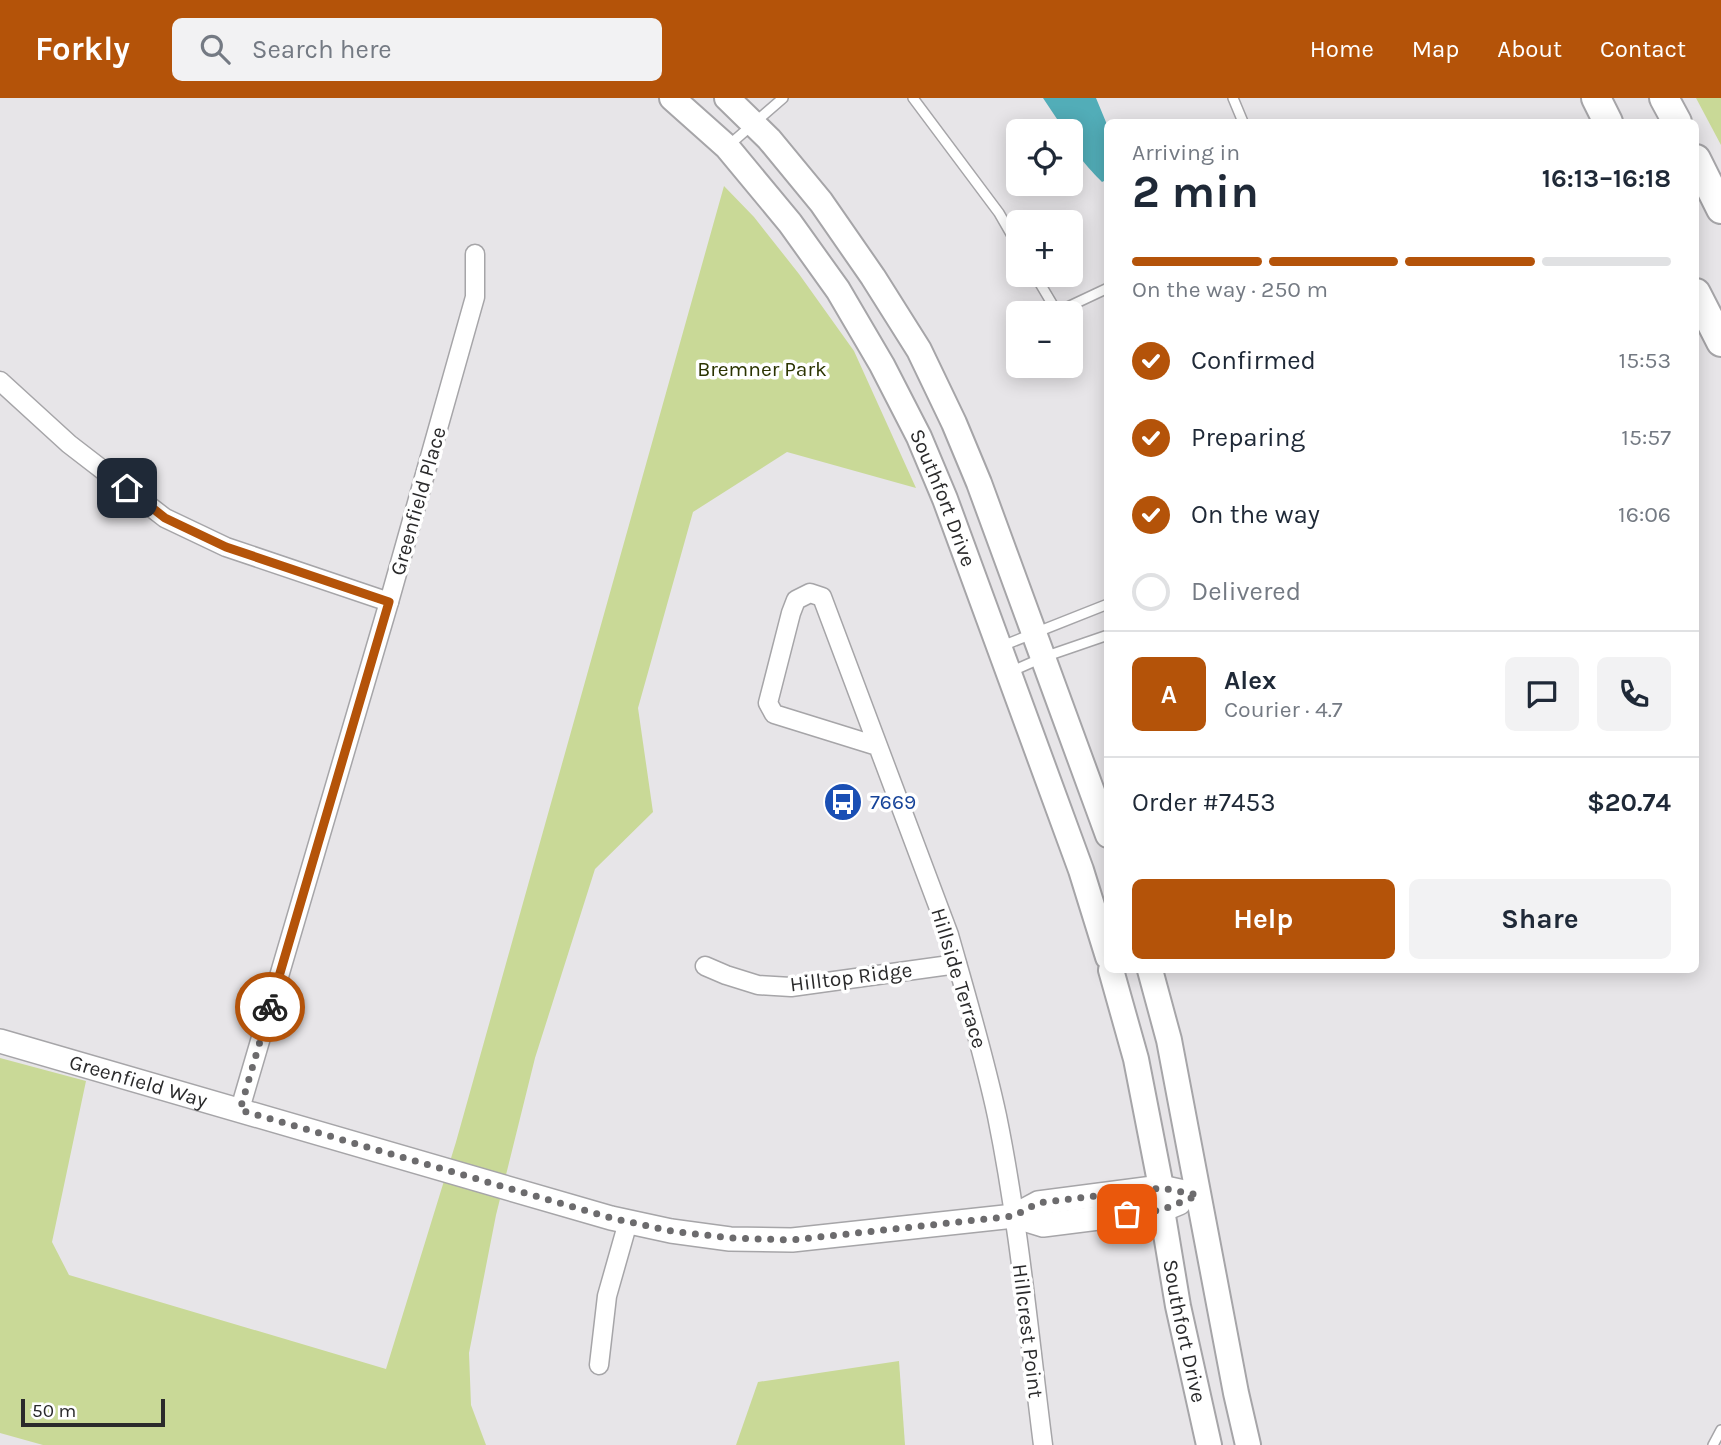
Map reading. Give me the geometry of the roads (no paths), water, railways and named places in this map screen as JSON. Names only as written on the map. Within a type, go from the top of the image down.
[{"type":"main road","name":"Southfort Drive","points":[[672,98],[727,147],[790,223],[838,290],[919,436],[946,499],[1081,870],[1104,944]]},
{"type":"main road","name":"Southfort Drive","points":[[727,98],[754,122],[821,202],[919,350],[979,483],[1104,824]]},
{"type":"main road","points":[[1596,98],[1606,119]]},
{"type":"main road","points":[[1664,98],[1675,119]]},
{"type":"main road","points":[[1699,165],[1721,209]]},
{"type":"main road","points":[[1699,299],[1721,342]]},
{"type":"main road","name":"Southfort Drive","points":[[1112,973],[1136,1059],[1162,1199],[1178,1306],[1209,1445]]},
{"type":"main road","name":"Southfort Drive","points":[[1151,973],[1169,1040],[1248,1445]]},
{"type":"street","name":"Greenfield Place","points":[[240,1110],[475,298],[475,254]]},
{"type":"street","points":[[0,382],[69,444],[165,518],[226,547],[389,602]]},
{"type":"street","name":"Hillside Terrace","points":[[877,746],[774,714],[768,703],[791,613],[796,600],[810,593],[822,597],[949,935],[997,1116],[1014,1216]]},
{"type":"street","name":"Hilltop Ridge","points":[[705,966],[758,985],[792,987],[957,964]]},
{"type":"street","name":"Greenfield Way","points":[[0,1041],[628,1222],[730,1238],[792,1240],[1014,1216],[1038,1203],[1162,1199],[1198,1195]]},
{"type":"street","name":"Hillcrest Point","points":[[1014,1216],[1043,1445]]},
{"type":"street","points":[[599,1365],[607,1296],[628,1222]]},
{"type":"lane","points":[[727,147],[783,98]]},
{"type":"lane","points":[[913,98],[1006,225]]},
{"type":"lane","points":[[1233,98],[1242,119]]},
{"type":"lane","points":[[1042,287],[1057,312],[1104,291]]},
{"type":"lane","points":[[999,648],[1104,606]]},
{"type":"lane","points":[[1008,673],[1044,656],[1104,636]]},
{"type":"lane","points":[[1713,1445],[1721,1430]]},
{"type":"water","points":[[1043,98],[1096,98],[1105,119],[1104,181],[1083,161],[1083,119],[1057,119]]},
{"type":"place","name":"7669","points":[[843,802]]},
{"type":"park label","name":"Bremner Park","points":[[762,369]]}]
